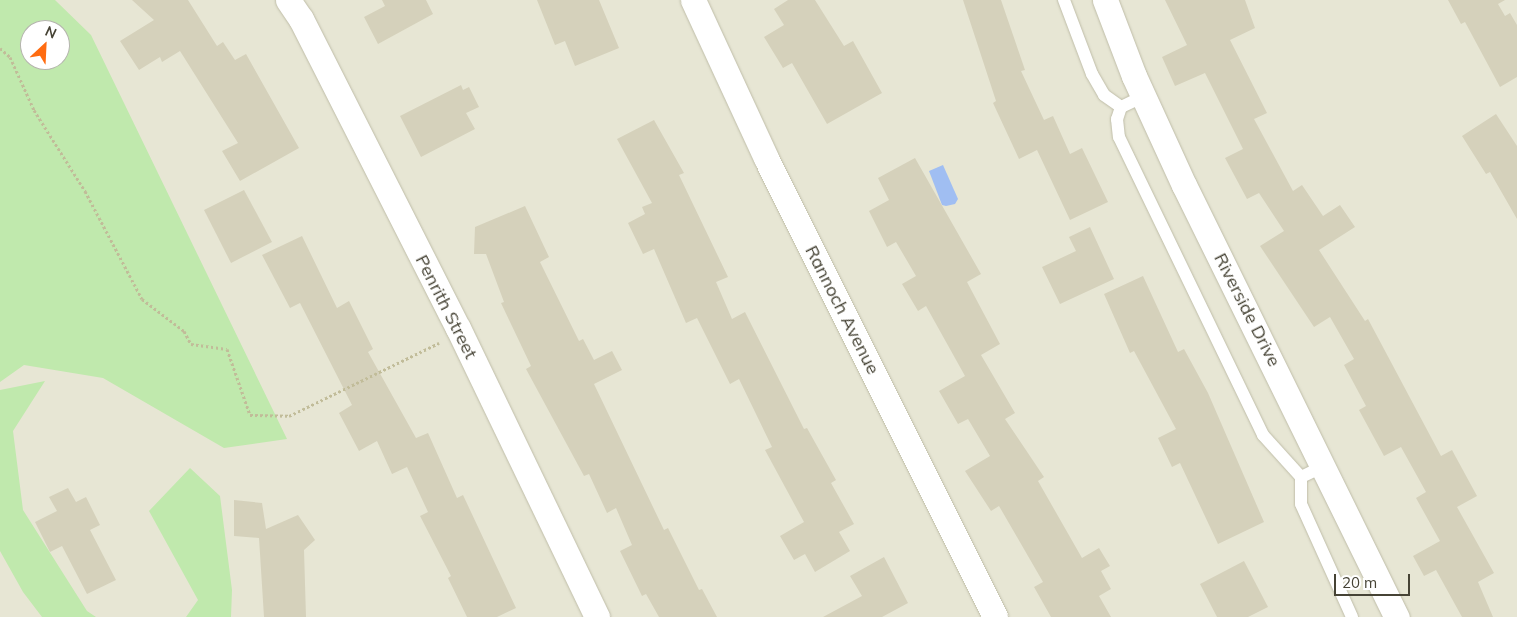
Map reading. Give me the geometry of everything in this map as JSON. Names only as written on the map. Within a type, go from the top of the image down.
[{"type":"street","name":"Penrith Street","points":[[288,0],[301,19],[460,334],[597,617]]},
{"type":"street","name":"Rannoch Avenue","points":[[693,0],[770,167],[995,617]]},
{"type":"street","name":"Riverside Drive","points":[[1105,0],[1144,96],[1184,185],[1397,617]]},
{"type":"lane","points":[[1064,0],[1092,74],[1104,95],[1121,107]]},
{"type":"lane","points":[[1144,96],[1121,107],[1117,119],[1119,137],[1263,435],[1301,477],[1301,504],[1352,617]]},
{"type":"lane","points":[[1301,477],[1324,466]]},
{"type":"path","points":[[0,48],[10,57],[34,110],[86,191],[142,299],[184,331],[191,344],[227,349],[250,414],[289,416],[460,334]]},
{"type":"shaded area","points":[[0,0],[1517,0],[1517,617],[0,617]]},
{"type":"green space","points":[[0,0],[55,0],[91,35],[287,439],[224,448],[103,378],[24,365],[0,382]]},
{"type":"green space","points":[[45,381],[13,431],[23,510],[87,611],[96,617],[42,617],[23,592],[0,551],[0,390]]},
{"type":"green space","points":[[190,468],[220,496],[232,590],[231,617],[186,617],[198,600],[149,511]]},
{"type":"water","points":[[943,165],[958,199],[955,204],[946,206],[942,205],[929,171]]},
{"type":"building","points":[[132,0],[188,0],[217,46],[223,42],[235,60],[246,54],[299,148],[240,181],[222,151],[238,143],[180,51],[162,62],[160,57],[139,70],[120,41],[154,20]]},
{"type":"building","points":[[382,0],[426,0],[433,14],[378,44],[364,17],[385,6]]},
{"type":"building","points":[[537,0],[599,0],[619,48],[575,66],[565,41],[555,45]]},
{"type":"building","points":[[788,0],[815,0],[844,46],[853,41],[882,93],[827,124],[792,63],[783,68],[764,37],[784,25],[774,9]]},
{"type":"building","points":[[963,0],[1001,0],[1025,70],[1021,71],[1044,120],[1053,116],[1070,154],[1082,148],[1108,202],[1070,220],[1037,150],[1019,159],[993,103],[996,101]]},
{"type":"building","points":[[1165,0],[1245,0],[1255,28],[1230,40],[1267,113],[1254,119],[1293,191],[1302,185],[1323,216],[1340,205],[1355,227],[1319,250],[1365,321],[1368,319],[1441,456],[1452,450],[1477,496],[1457,507],[1494,573],[1478,582],[1493,617],[1462,617],[1436,570],[1424,576],[1413,556],[1440,541],[1416,498],[1426,492],[1401,447],[1384,456],[1359,410],[1366,406],[1344,365],[1354,359],[1330,317],[1314,327],[1260,246],[1284,231],[1259,193],[1247,199],[1225,158],[1243,149],[1205,73],[1175,86],[1162,57],[1187,45]]},
{"type":"building","points":[[1448,0],[1505,0],[1498,4],[1505,16],[1510,13],[1517,25],[1517,77],[1500,87],[1465,22],[1461,24]]},
{"type":"building","points":[[461,85],[463,90],[469,87],[479,107],[466,113],[475,129],[421,157],[400,116]]},
{"type":"building","points":[[1496,114],[1517,146],[1517,219],[1490,172],[1486,174],[1462,136]]},
{"type":"building","points":[[654,120],[684,173],[679,175],[728,277],[716,282],[732,319],[745,312],[804,429],[807,428],[836,480],[831,483],[854,524],[839,532],[850,551],[815,572],[805,554],[794,560],[780,536],[804,522],[765,450],[772,447],[739,379],[730,384],[697,318],[686,323],[654,249],[643,254],[628,223],[645,214],[642,207],[652,203],[617,139]]},
{"type":"building","points":[[915,158],[981,274],[967,282],[1000,344],[981,355],[1015,413],[1005,419],[1044,477],[1038,481],[1082,558],[1099,548],[1110,566],[1101,571],[1111,589],[1099,596],[1111,617],[1051,617],[1034,587],[1043,582],[999,506],[991,511],[965,471],[990,456],[968,419],[958,424],[939,391],[965,376],[926,306],[918,311],[902,284],[916,276],[896,242],[887,247],[869,211],[889,200],[878,178]]},
{"type":"building","points":[[244,190],[272,242],[231,263],[204,210]]},
{"type":"building","points":[[525,206],[549,257],[540,262],[579,341],[583,339],[594,360],[612,351],[622,370],[594,384],[664,530],[668,528],[699,590],[702,589],[717,617],[659,617],[646,594],[642,596],[620,551],[632,545],[616,508],[607,513],[589,474],[584,476],[526,369],[531,366],[501,303],[504,302],[486,254],[474,254],[475,227]]},
{"type":"building","points":[[1090,227],[1114,279],[1060,304],[1042,267],[1076,251],[1069,237]]},
{"type":"building","points":[[302,236],[337,308],[349,301],[373,349],[368,352],[416,438],[428,433],[457,498],[463,495],[516,608],[497,617],[467,617],[448,578],[451,576],[420,516],[428,512],[407,467],[392,474],[377,441],[359,451],[339,413],[352,405],[300,303],[290,308],[262,255]]},
{"type":"building","points":[[1143,276],[1178,352],[1184,349],[1208,393],[1264,522],[1218,544],[1180,463],[1172,467],[1158,438],[1176,429],[1134,351],[1130,353],[1104,294]]},
{"type":"building","points":[[68,488],[76,502],[86,497],[100,525],[90,530],[116,580],[87,594],[62,546],[50,552],[35,522],[57,511],[49,497]]},
{"type":"building","points":[[234,500],[262,503],[266,529],[298,515],[315,540],[304,550],[306,617],[264,617],[259,538],[234,536]]},
{"type":"building","points":[[884,557],[908,603],[882,617],[823,617],[862,596],[850,576]]},
{"type":"building","points":[[1244,561],[1268,607],[1248,617],[1217,617],[1200,584]]}]
